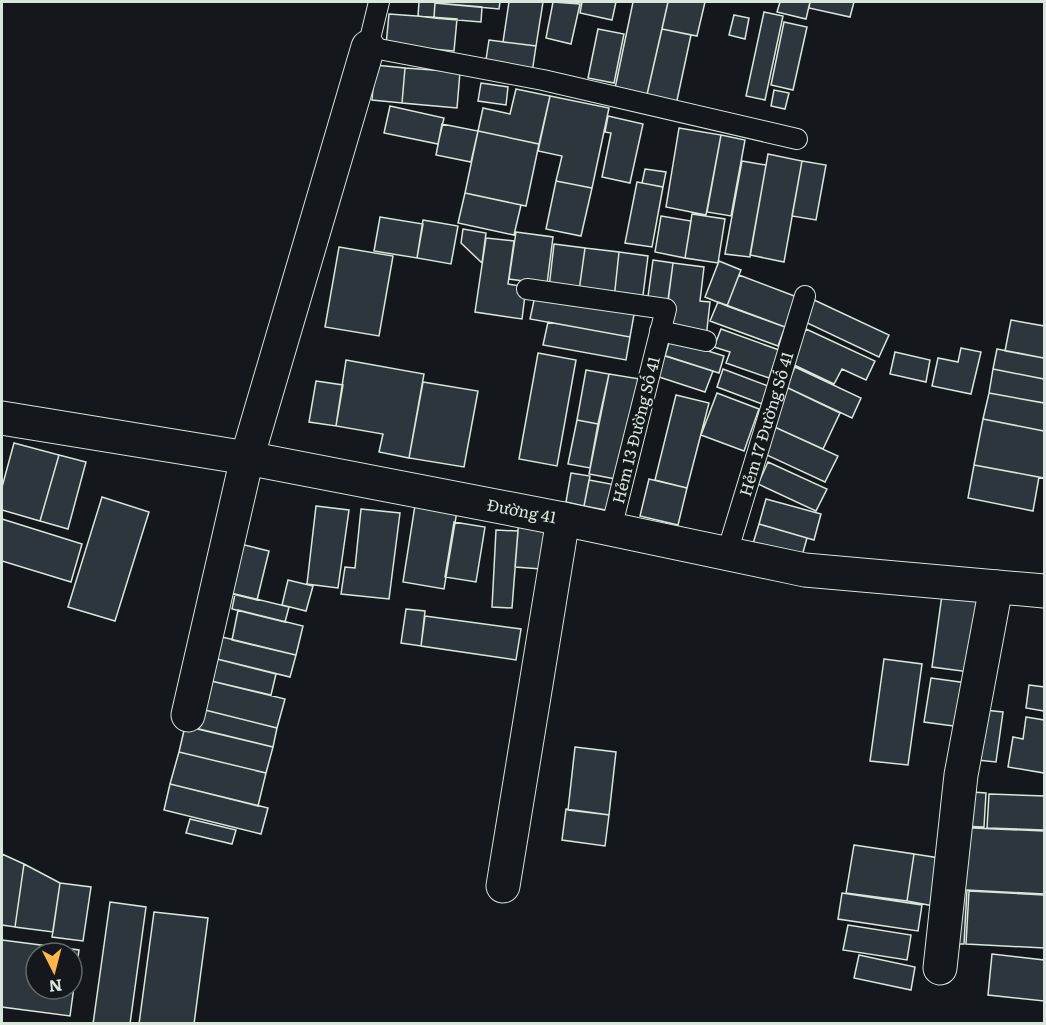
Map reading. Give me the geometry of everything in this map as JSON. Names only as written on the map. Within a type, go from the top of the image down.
[{"type":"street","points":[[188,715],[247,458],[368,47]]},
{"type":"street","name":"Đường 41","points":[[2,418],[247,458],[563,519],[805,570],[1044,591]]},
{"type":"street","points":[[503,886],[563,519]]},
{"type":"street","points":[[940,969],[961,775],[996,587]]},
{"type":"lane","points":[[379,2],[368,47],[543,80],[797,139]]},
{"type":"lane","name":"Hẻm 13 Đường Số 41","points":[[527,289],[666,309],[611,529]]},
{"type":"lane","name":"Hẻm 17 Đường Số 41","points":[[727,553],[805,296]]},
{"type":"lane","points":[[660,331],[706,341]]},
{"type":"building","points":[[419,2],[435,2],[434,18],[418,16]]},
{"type":"building","points":[[435,2],[500,2],[499,9]]},
{"type":"building","points":[[509,2],[543,2],[536,46],[503,42]]},
{"type":"building","points":[[553,2],[580,4],[571,44],[546,38]]},
{"type":"building","points":[[582,2],[616,2],[612,20],[580,13]]},
{"type":"building","points":[[633,2],[668,2],[646,99],[614,93]]},
{"type":"building","points":[[668,2],[705,2],[697,36],[662,29]]},
{"type":"building","points":[[780,2],[810,2],[806,19],[777,12]]},
{"type":"building","points":[[810,2],[854,2],[850,17],[809,8]]},
{"type":"building","points":[[435,3],[482,7],[481,22],[434,18]]},
{"type":"building","points":[[764,12],[783,16],[765,100],[746,96]]},
{"type":"building","points":[[389,14],[457,19],[454,51],[386,45]]},
{"type":"building","points":[[734,15],[749,18],[745,39],[729,35]]},
{"type":"building","points":[[784,22],[807,27],[793,90],[771,85]]},
{"type":"building","points":[[598,29],[624,34],[614,83],[588,78]]},
{"type":"building","points":[[662,29],[691,35],[676,105],[646,99]]},
{"type":"building","points":[[489,40],[536,46],[532,73],[485,66]]},
{"type":"building","points":[[375,65],[405,68],[402,103],[372,100]]},
{"type":"building","points":[[405,68],[460,72],[457,108],[402,103]]},
{"type":"building","points":[[481,83],[508,87],[506,105],[478,101]]},
{"type":"building","points":[[516,89],[550,96],[539,144],[478,131],[483,108],[510,114]]},
{"type":"building","points":[[774,90],[789,93],[785,109],[771,106]]},
{"type":"building","points":[[550,96],[609,108],[592,188],[556,181],[562,156],[538,151]]},
{"type":"building","points":[[390,106],[444,118],[438,144],[384,133]]},
{"type":"building","points":[[608,116],[643,124],[630,183],[602,177],[611,133],[605,132]]},
{"type":"building","points":[[442,124],[478,131],[471,162],[436,155]]},
{"type":"building","points":[[679,128],[721,135],[706,215],[666,207]]},
{"type":"building","points":[[478,131],[539,144],[526,206],[465,193]]},
{"type":"building","points":[[721,135],[745,140],[731,216],[707,212]]},
{"type":"building","points":[[768,154],[802,161],[784,262],[750,255]]},
{"type":"building","points":[[742,161],[766,165],[750,257],[725,254]]},
{"type":"building","points":[[802,161],[826,165],[816,220],[792,216]]},
{"type":"building","points":[[645,169],[666,172],[663,187],[642,183]]},
{"type":"building","points":[[556,181],[592,188],[581,236],[546,229]]},
{"type":"building","points":[[637,182],[663,187],[652,247],[625,243]]},
{"type":"building","points":[[465,193],[521,205],[514,235],[458,223]]},
{"type":"building","points":[[692,214],[725,219],[718,263],[685,258]]},
{"type":"building","points":[[661,216],[691,221],[685,258],[655,252]]},
{"type":"building","points":[[380,217],[423,224],[417,258],[374,251]]},
{"type":"building","points":[[423,220],[458,226],[451,264],[417,258]]},
{"type":"building","points":[[463,229],[486,233],[482,263],[461,243]]},
{"type":"building","points":[[516,232],[553,237],[547,284],[509,279]]},
{"type":"building","points":[[486,238],[514,241],[508,284],[526,287],[522,319],[475,312]]},
{"type":"building","points":[[554,244],[585,248],[579,291],[549,288]]},
{"type":"building","points":[[339,247],[393,256],[379,336],[325,327]]},
{"type":"building","points":[[585,248],[619,252],[614,299],[579,291]]},
{"type":"building","points":[[619,252],[648,256],[642,303],[614,299]]},
{"type":"building","points":[[653,260],[673,263],[666,314],[646,311]]},
{"type":"building","points":[[719,261],[741,270],[727,306],[705,297]]},
{"type":"building","points":[[673,263],[704,267],[700,301],[710,302],[706,338],[664,333]]},
{"type":"building","points":[[739,275],[797,297],[785,327],[727,306]]},
{"type":"building","points":[[536,291],[635,309],[630,337],[530,319]]},
{"type":"building","points":[[812,299],[889,335],[879,357],[803,321]]},
{"type":"building","points":[[718,302],[785,327],[778,346],[710,321]]},
{"type":"building","points":[[1011,320],[1044,326],[1044,358],[1005,351]]},
{"type":"building","points":[[548,322],[630,337],[626,360],[543,345]]},
{"type":"building","points":[[721,329],[779,350],[769,378],[726,363],[730,352],[714,347]]},
{"type":"building","points":[[806,329],[875,361],[866,380],[842,369],[834,384],[790,363]]},
{"type":"building","points":[[670,339],[724,356],[719,373],[665,356]]},
{"type":"building","points":[[961,348],[981,352],[971,394],[932,386],[938,358],[958,362]]},
{"type":"building","points":[[997,349],[1044,358],[1044,379],[993,369]]},
{"type":"building","points":[[895,352],[930,360],[926,382],[890,374]]},
{"type":"building","points":[[538,353],[576,360],[557,466],[519,459]]},
{"type":"building","points":[[660,354],[713,371],[705,392],[653,375]]},
{"type":"building","points":[[346,360],[424,374],[409,458],[379,452],[383,434],[336,426]]},
{"type":"building","points":[[795,367],[861,398],[852,418],[786,387]]},
{"type":"building","points":[[723,369],[768,386],[762,404],[717,387]]},
{"type":"building","points":[[993,369],[1044,379],[1044,403],[989,393]]},
{"type":"building","points":[[586,370],[609,374],[598,424],[577,420]]},
{"type":"building","points":[[609,374],[640,379],[621,480],[589,474]]},
{"type":"building","points":[[316,381],[343,385],[336,426],[309,422]]},
{"type":"building","points":[[423,382],[478,391],[464,467],[409,458]]},
{"type":"building","points":[[786,387],[840,413],[823,449],[768,424]]},
{"type":"building","points":[[717,393],[759,409],[744,451],[701,435]]},
{"type":"building","points":[[989,393],[1044,403],[1044,431],[983,419]]},
{"type":"building","points":[[676,395],[709,403],[687,488],[655,480]]},
{"type":"building","points":[[983,419],[1044,431],[1044,478],[974,465]]},
{"type":"building","points":[[577,420],[598,424],[590,468],[568,464]]},
{"type":"building","points":[[768,424],[838,456],[825,482],[756,450]]},
{"type":"building","points":[[14,443],[59,455],[40,521],[2,510],[2,487]]},
{"type":"building","points":[[59,455],[86,462],[68,529],[40,521]]},
{"type":"building","points":[[768,462],[827,489],[816,511],[758,484]]},
{"type":"building","points":[[974,465],[1039,477],[1033,511],[968,498]]},
{"type":"building","points":[[571,473],[590,476],[584,506],[566,502]]},
{"type":"building","points":[[649,479],[687,488],[678,525],[640,516]]},
{"type":"building","points":[[589,480],[616,485],[611,511],[584,506]]},
{"type":"building","points":[[102,497],[149,512],[115,621],[68,607]]},
{"type":"building","points":[[416,499],[458,505],[444,589],[403,582]]},
{"type":"building","points":[[766,499],[821,514],[814,540],[759,524]]},
{"type":"building","points":[[316,506],[349,510],[338,588],[307,584]]},
{"type":"building","points":[[361,509],[400,513],[389,599],[341,594],[345,567],[355,568]]},
{"type":"building","points":[[519,518],[552,520],[541,569],[515,567]]},
{"type":"building","points":[[2,519],[82,544],[71,582],[2,561]]},
{"type":"building","points":[[454,522],[485,527],[476,582],[445,577]]},
{"type":"building","points":[[759,524],[807,538],[800,563],[751,550]]},
{"type":"building","points":[[496,530],[518,531],[512,608],[492,607]]},
{"type":"building","points":[[236,543],[269,551],[257,600],[224,592]]},
{"type":"building","points":[[288,580],[313,586],[306,611],[282,605]]},
{"type":"building","points":[[235,594],[289,607],[285,622],[232,609]]},
{"type":"building","points":[[942,595],[987,601],[977,673],[932,667]]},
{"type":"building","points":[[406,609],[425,611],[421,646],[401,643]]},
{"type":"building","points":[[238,610],[303,626],[296,655],[232,640]]},
{"type":"building","points":[[425,616],[521,629],[516,660],[421,646]]},
{"type":"building","points":[[218,636],[296,655],[290,677],[213,658]]},
{"type":"building","points":[[213,658],[276,674],[271,695],[207,680]]},
{"type":"building","points":[[884,659],[922,664],[908,765],[870,761]]},
{"type":"building","points":[[931,678],[974,684],[968,728],[924,722]]},
{"type":"building","points":[[207,680],[285,699],[277,728],[201,709]]},
{"type":"building","points":[[1029,685],[1044,687],[1044,711],[1026,708]]},
{"type":"building","points":[[201,709],[277,728],[273,747],[195,728]]},
{"type":"building","points":[[975,709],[1003,712],[996,762],[968,759]]},
{"type":"building","points":[[1026,717],[1044,720],[1044,773],[1008,767],[1013,737],[1023,739]]},
{"type":"building","points":[[185,726],[273,747],[266,773],[179,752]]},
{"type":"building","points":[[575,747],[616,752],[609,815],[568,810]]},
{"type":"building","points":[[179,752],[266,773],[258,806],[170,784]]},
{"type":"building","points":[[170,784],[268,808],[261,834],[164,810]]},
{"type":"building","points":[[958,791],[986,793],[984,827],[957,826]]},
{"type":"building","points":[[989,794],[1044,796],[1044,830],[987,828]]},
{"type":"building","points":[[566,809],[609,815],[605,846],[562,840]]},
{"type":"building","points":[[190,819],[236,830],[232,844],[186,833]]},
{"type":"building","points":[[950,827],[1044,831],[1044,894],[967,890],[964,944],[945,944]]},
{"type":"building","points":[[854,845],[914,854],[907,901],[846,893]]},
{"type":"building","points":[[2,854],[24,864],[15,927],[2,925]]},
{"type":"building","points":[[914,854],[946,859],[939,907],[907,901]]},
{"type":"building","points":[[24,864],[60,883],[53,932],[15,927]]},
{"type":"building","points":[[60,883],[91,887],[83,941],[52,937]]},
{"type":"building","points":[[969,891],[1044,895],[1044,948],[966,944]]},
{"type":"building","points":[[842,893],[922,905],[918,931],[838,919]]},
{"type":"building","points":[[110,902],[146,907],[130,1024],[93,1024]]},
{"type":"building","points":[[154,912],[208,918],[194,1024],[139,1024]]},
{"type":"building","points":[[848,925],[911,935],[907,960],[843,950]]},
{"type":"building","points":[[2,940],[24,943],[24,1001],[72,1001],[70,1016],[2,1007]]},
{"type":"building","points":[[992,954],[1044,960],[1044,1001],[988,995]]},
{"type":"building","points":[[859,955],[915,967],[911,990],[854,978]]}]
